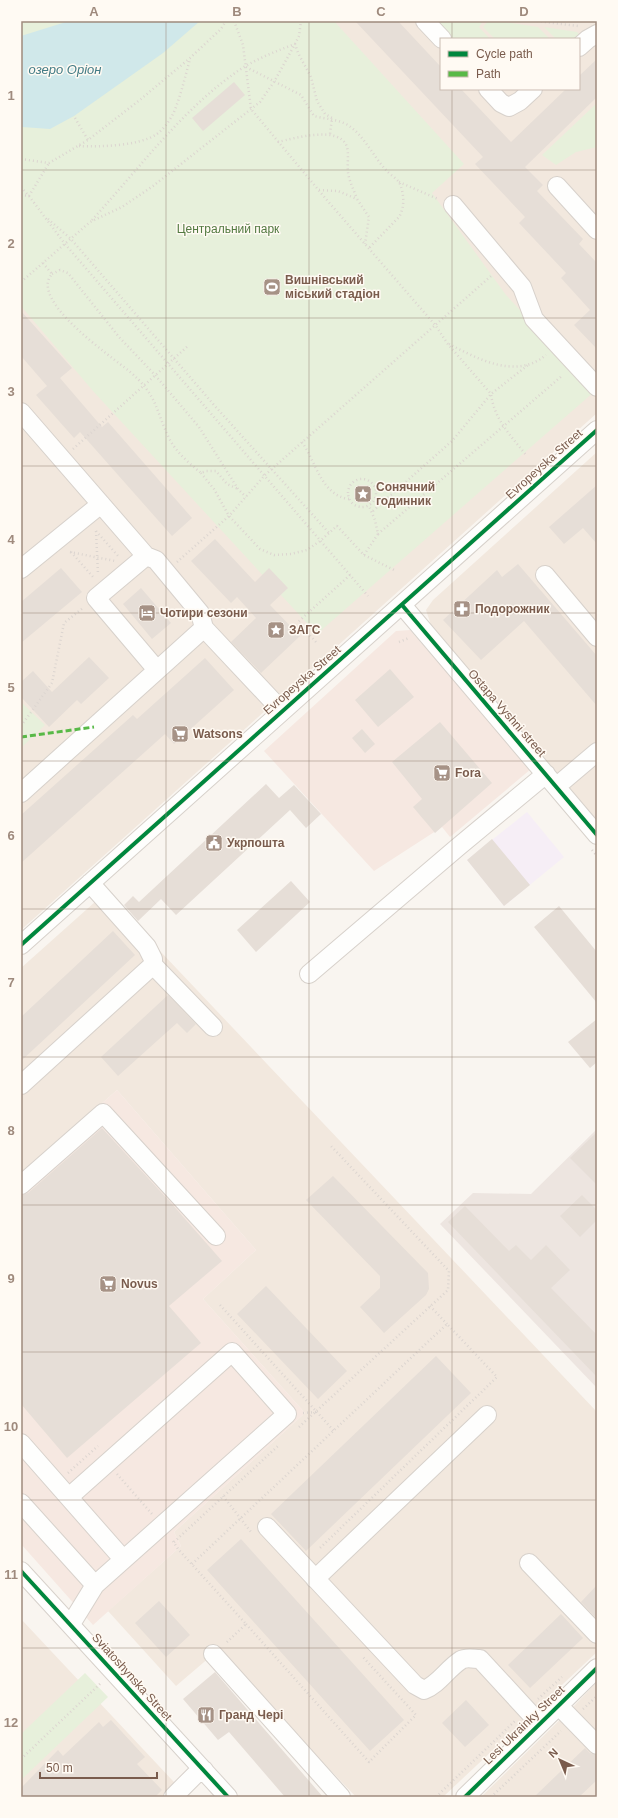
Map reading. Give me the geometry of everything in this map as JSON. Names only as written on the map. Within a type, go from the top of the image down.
[{"type":"street","points":[[425,21],[441,38]]},
{"type":"street","points":[[580,46],[597,34]]},
{"type":"street","points":[[489,90],[502,103],[509,107],[520,101],[532,90]]},
{"type":"street","points":[[557,186],[597,230]]},
{"type":"street","points":[[453,205],[522,286],[534,319],[597,387]]},
{"type":"street","points":[[21,412],[146,556],[156,560],[166,571],[200,612],[204,628],[282,711]]},
{"type":"street","name":"Evropeyska Street","points":[[21,945],[282,711],[402,606],[597,430]]},
{"type":"street","points":[[21,569],[101,504]]},
{"type":"street","points":[[146,556],[126,566],[96,598],[157,670]]},
{"type":"street","points":[[545,575],[597,637]]},
{"type":"street","name":"Ostapa Vyshni street","points":[[402,606],[552,780],[597,835]]},
{"type":"street","points":[[21,793],[204,628]]},
{"type":"street","points":[[309,974],[458,847],[552,780],[597,752]]},
{"type":"street","points":[[90,883],[147,947],[153,959],[153,965],[213,1027]]},
{"type":"street","points":[[21,1085],[153,965]]},
{"type":"street","points":[[21,1185],[103,1113],[216,1236]]},
{"type":"street","points":[[69,1497],[232,1352],[287,1414],[95,1585],[70,1624]]},
{"type":"street","points":[[315,1579],[487,1414]]},
{"type":"street","points":[[21,1443],[123,1559]]},
{"type":"street","points":[[21,1503],[95,1585]]},
{"type":"street","points":[[262,1532],[315,1579],[415,1686],[424,1690],[432,1687],[461,1660],[470,1658],[480,1659],[540,1723]]},
{"type":"street","points":[[529,1563],[597,1634]]},
{"type":"street","name":"Sviatoshynska Street","points":[[21,1570],[113,1673],[228,1797]]},
{"type":"street","points":[[213,1654],[341,1797]]},
{"type":"street","name":"Lesi Ukrainky Street","points":[[465,1797],[597,1668]]},
{"type":"street","points":[[558,1705],[597,1745]]},
{"type":"street","points":[[173,1797],[196,1774],[204,1770]]},
{"type":"path","points":[[29,196],[48,163],[88,140],[141,100],[190,58],[221,29],[226,21]]},
{"type":"path","points":[[234,21],[243,45],[251,109],[436,326],[447,343],[491,394],[492,405],[496,415],[526,455]]},
{"type":"path","points":[[90,222],[122,207],[153,186],[260,102],[274,82],[295,44],[299,36],[301,21]]},
{"type":"path","points":[[537,21],[580,26]]},
{"type":"path","points":[[21,282],[90,222],[190,111],[235,73],[258,59],[295,44]]},
{"type":"path","points":[[295,44],[298,53],[311,77],[317,101],[324,114],[347,125],[357,132],[387,171],[398,182],[453,205]]},
{"type":"path","points":[[78,146],[115,146],[157,134],[164,128],[174,112],[190,58]]},
{"type":"path","points":[[246,67],[301,95],[314,116],[332,118]]},
{"type":"path","points":[[75,118],[88,140]]},
{"type":"path","points":[[330,134],[332,118]]},
{"type":"path","points":[[278,142],[330,134],[339,137],[344,141],[347,148],[348,174],[357,199],[369,217],[365,244]]},
{"type":"path","points":[[21,159],[48,163]]},
{"type":"path","points":[[369,248],[403,211],[403,200],[398,182]]},
{"type":"path","points":[[21,187],[65,244],[368,596]]},
{"type":"path","points":[[319,190],[338,191],[357,199]]},
{"type":"path","points":[[21,195],[29,196]]},
{"type":"path","points":[[44,216],[70,239],[329,533]]},
{"type":"path","points":[[43,263],[52,274]]},
{"type":"path","points":[[166,571],[229,516],[272,468],[504,265]]},
{"type":"path","points":[[246,497],[238,489],[199,427],[155,375],[119,337],[68,273],[60,270],[52,274],[48,278],[47,288],[62,312],[83,336],[128,370],[144,385],[154,399],[171,442],[201,473],[214,489],[229,516],[260,548],[274,555],[291,554],[306,550],[320,541],[337,526],[364,555],[396,570]]},
{"type":"path","points":[[447,343],[486,362],[513,367],[528,365]]},
{"type":"path","points":[[62,459],[189,345]]},
{"type":"path","points":[[373,511],[452,441],[491,394],[528,365],[542,359],[558,346]]},
{"type":"path","points":[[364,555],[378,534],[576,365]]},
{"type":"path","points":[[302,442],[327,487],[334,494],[349,498]]},
{"type":"path","points":[[201,473],[206,471],[216,471],[227,484],[238,489]]},
{"type":"path","points":[[358,480],[367,480],[371,482],[376,489],[376,498],[370,506],[360,508],[351,503],[348,494],[351,484],[358,480]]},
{"type":"path","points":[[370,506],[373,511],[378,534]]},
{"type":"path","points":[[59,538],[98,583],[96,531]]},
{"type":"path","points":[[91,535],[96,531]]},
{"type":"path","points":[[96,531],[126,566]]},
{"type":"path","points":[[70,552],[76,548]]},
{"type":"path","points":[[70,552],[126,566]]},
{"type":"path","points":[[316,642],[298,622],[350,575]]},
{"type":"path","points":[[21,726],[52,683],[64,623],[96,598]]},
{"type":"path","points":[[298,1428],[448,1290],[449,1271],[331,1146]]},
{"type":"path","points":[[220,1305],[334,1431]]},
{"type":"path","points":[[319,1549],[498,1377],[430,1306]]},
{"type":"path","points":[[192,1564],[447,1324]]},
{"type":"path","points":[[66,1475],[103,1442]]},
{"type":"path","points":[[174,1542],[281,1444]]},
{"type":"path","points":[[116,1473],[154,1517]]},
{"type":"path","points":[[210,1482],[224,1497],[240,1520],[262,1532]]},
{"type":"path","points":[[170,1537],[192,1564],[369,1762],[416,1716],[358,1650]]},
{"type":"path","points":[[213,1654],[246,1624]]},
{"type":"path","points":[[21,1759],[113,1673]]},
{"type":"path","points":[[491,1797],[597,1696]]},
{"type":"shaded area","name":"Центральний парк","points":[[21,21],[597,21],[597,413],[21,930]]},
{"type":"shaded area","points":[[597,452],[597,821],[431,625],[426,610],[433,600]]},
{"type":"shaded area","points":[[410,630],[531,769],[450,837],[442,827],[374,871],[264,751],[396,631]]},
{"type":"shaded area","points":[[527,812],[564,857],[504,906],[467,860]]},
{"type":"shaded area","points":[[105,893],[597,1412],[597,1652],[443,1797],[356,1797],[217,1651],[176,1686],[108,1611],[181,1546],[174,1532],[305,1413],[203,1299],[256,1250],[117,1090],[21,1175],[21,968]]},
{"type":"shaded area","points":[[117,1090],[256,1250],[203,1299],[305,1413],[174,1532],[181,1546],[93,1625],[21,1544],[21,1175]]},
{"type":"shaded area","points":[[597,1129],[597,1388],[440,1224],[473,1193],[531,1194]]},
{"type":"shaded area","points":[[21,1619],[188,1797],[21,1797]]},
{"type":"shaded area","points":[[597,1682],[597,1797],[481,1797],[573,1707]]},
{"type":"green space","name":"Центральний парк","points":[[21,21],[334,21],[464,164],[432,193],[506,295],[595,391],[317,634],[93,391],[21,306]]},
{"type":"green space","points":[[432,21],[483,21],[479,27],[489,38],[448,38]]},
{"type":"green space","points":[[488,21],[499,21],[538,27],[549,38],[494,38],[483,27]]},
{"type":"green space","points":[[544,27],[577,32],[583,38],[580,38],[555,38]]},
{"type":"green space","points":[[597,103],[597,147],[576,152],[556,165],[542,155]]},
{"type":"green space","points":[[21,702],[45,725],[21,748]]},
{"type":"green space","points":[[85,1673],[108,1697],[21,1780],[21,1734]]},
{"type":"water","name":"озеро Оріон","points":[[69,21],[200,21],[163,53],[74,116],[50,129],[22,127],[21,36]]},
{"type":"building","points":[[355,21],[398,21],[440,66],[440,90],[462,90],[511,142],[565,90],[580,90],[580,75],[597,59],[597,97],[525,167],[543,185],[537,191],[583,239],[579,244],[597,263],[597,349],[574,325],[590,310],[561,278],[566,273],[519,223],[525,217],[475,164],[483,157]]},
{"type":"building","points":[[234,82],[245,95],[203,131],[192,118]]},
{"type":"building","points":[[21,311],[72,368],[60,378],[102,427],[108,422],[192,518],[172,536],[80,432],[74,438],[36,395],[47,386],[21,356]]},
{"type":"building","points":[[597,485],[597,544],[583,528],[564,544],[549,527]]},
{"type":"building","points":[[215,539],[255,582],[269,568],[288,588],[270,605],[300,636],[261,673],[231,642],[256,618],[237,597],[231,603],[191,561]]},
{"type":"building","points":[[518,564],[597,656],[597,706],[524,621],[481,660],[443,620],[497,570],[502,577]]},
{"type":"building","points":[[61,568],[82,592],[21,643],[21,602]]},
{"type":"building","name":"Чотири сезони","points":[[141,588],[171,623],[152,639],[123,604]]},
{"type":"building","points":[[89,657],[109,678],[81,704],[77,700],[49,727],[21,697],[21,682],[33,671],[52,692]]},
{"type":"building","points":[[205,658],[234,690],[174,744],[165,734],[21,863],[21,815],[133,715],[137,719]]},
{"type":"building","points":[[390,669],[414,697],[378,727],[355,700]]},
{"type":"building","name":"Fora","points":[[440,722],[492,783],[435,833],[413,807],[422,799],[392,762]]},
{"type":"building","points":[[362,729],[375,744],[365,753],[352,738]]},
{"type":"building","points":[[266,784],[279,798],[294,785],[321,814],[306,828],[290,810],[176,915],[161,899],[138,921],[124,905],[133,896],[139,902]]},
{"type":"building","points":[[492,839],[530,885],[504,906],[467,860]]},
{"type":"building","points":[[291,881],[310,902],[256,952],[237,930]]},
{"type":"building","points":[[559,906],[597,952],[597,1003],[534,927]]},
{"type":"building","points":[[113,931],[135,955],[21,1061],[21,1017]]},
{"type":"building","points":[[168,995],[196,1024],[187,1033],[177,1023],[118,1076],[101,1057]]},
{"type":"building","points":[[597,1019],[597,1062],[590,1068],[568,1042]]},
{"type":"building","name":"Novus","points":[[102,1128],[222,1261],[169,1306],[201,1343],[67,1458],[21,1404],[21,1195],[28,1193]]},
{"type":"building","points":[[597,1132],[597,1185],[570,1158]]},
{"type":"building","points":[[333,1176],[428,1273],[429,1289],[426,1295],[384,1333],[360,1307],[380,1288],[380,1276],[306,1200]]},
{"type":"building","points":[[582,1195],[597,1210],[597,1220],[580,1237],[560,1216]]},
{"type":"building","points":[[465,1206],[509,1251],[516,1245],[531,1260],[546,1245],[570,1270],[551,1288],[597,1335],[597,1377],[448,1222]]},
{"type":"building","points":[[266,1286],[347,1371],[318,1399],[237,1314]]},
{"type":"building","points":[[436,1356],[471,1393],[306,1551],[271,1514]]},
{"type":"building","points":[[241,1539],[404,1720],[370,1751],[207,1570]]},
{"type":"building","points":[[597,1585],[597,1619],[581,1602]]},
{"type":"building","points":[[159,1601],[190,1635],[166,1657],[135,1623]]},
{"type":"building","points":[[561,1614],[583,1638],[530,1688],[508,1665]]},
{"type":"building","points":[[215,1672],[323,1797],[285,1797],[229,1732],[218,1740],[183,1699]]},
{"type":"building","points":[[466,1700],[489,1725],[465,1747],[442,1723]]},
{"type":"building","points":[[111,1720],[145,1757],[137,1764],[162,1790],[155,1797],[21,1797],[21,1788],[58,1750],[63,1756],[99,1722],[103,1727]]},
{"type":"building","points":[[585,1748],[590,1753],[597,1755],[597,1780],[579,1797],[534,1797]]},
{"type":"marked path","points":[[21,737],[94,727]]},
{"type":"cycle path","points":[[21,945],[597,430]]},
{"type":"cycle path","points":[[402,605],[597,835]]},
{"type":"cycle path","points":[[21,1571],[228,1797]]},
{"type":"cycle path","points":[[465,1797],[597,1668]]},
{"type":"place","name":"Вишнівський міський стадіон","points":[[272,287]]},
{"type":"place","name":"Сонячний годинник","points":[[363,494]]},
{"type":"place","name":"Подорожник","points":[[462,609]]},
{"type":"place","name":"Чотири сезони","points":[[147,613]]},
{"type":"place","name":"ЗАГС","points":[[276,630]]},
{"type":"place","name":"Watsons","points":[[180,734]]},
{"type":"place","name":"Fora","points":[[442,773]]},
{"type":"place","name":"Укрпошта","points":[[214,843]]},
{"type":"place","name":"Novus","points":[[108,1284]]},
{"type":"place","name":"Гранд Чері","points":[[206,1715]]}]
